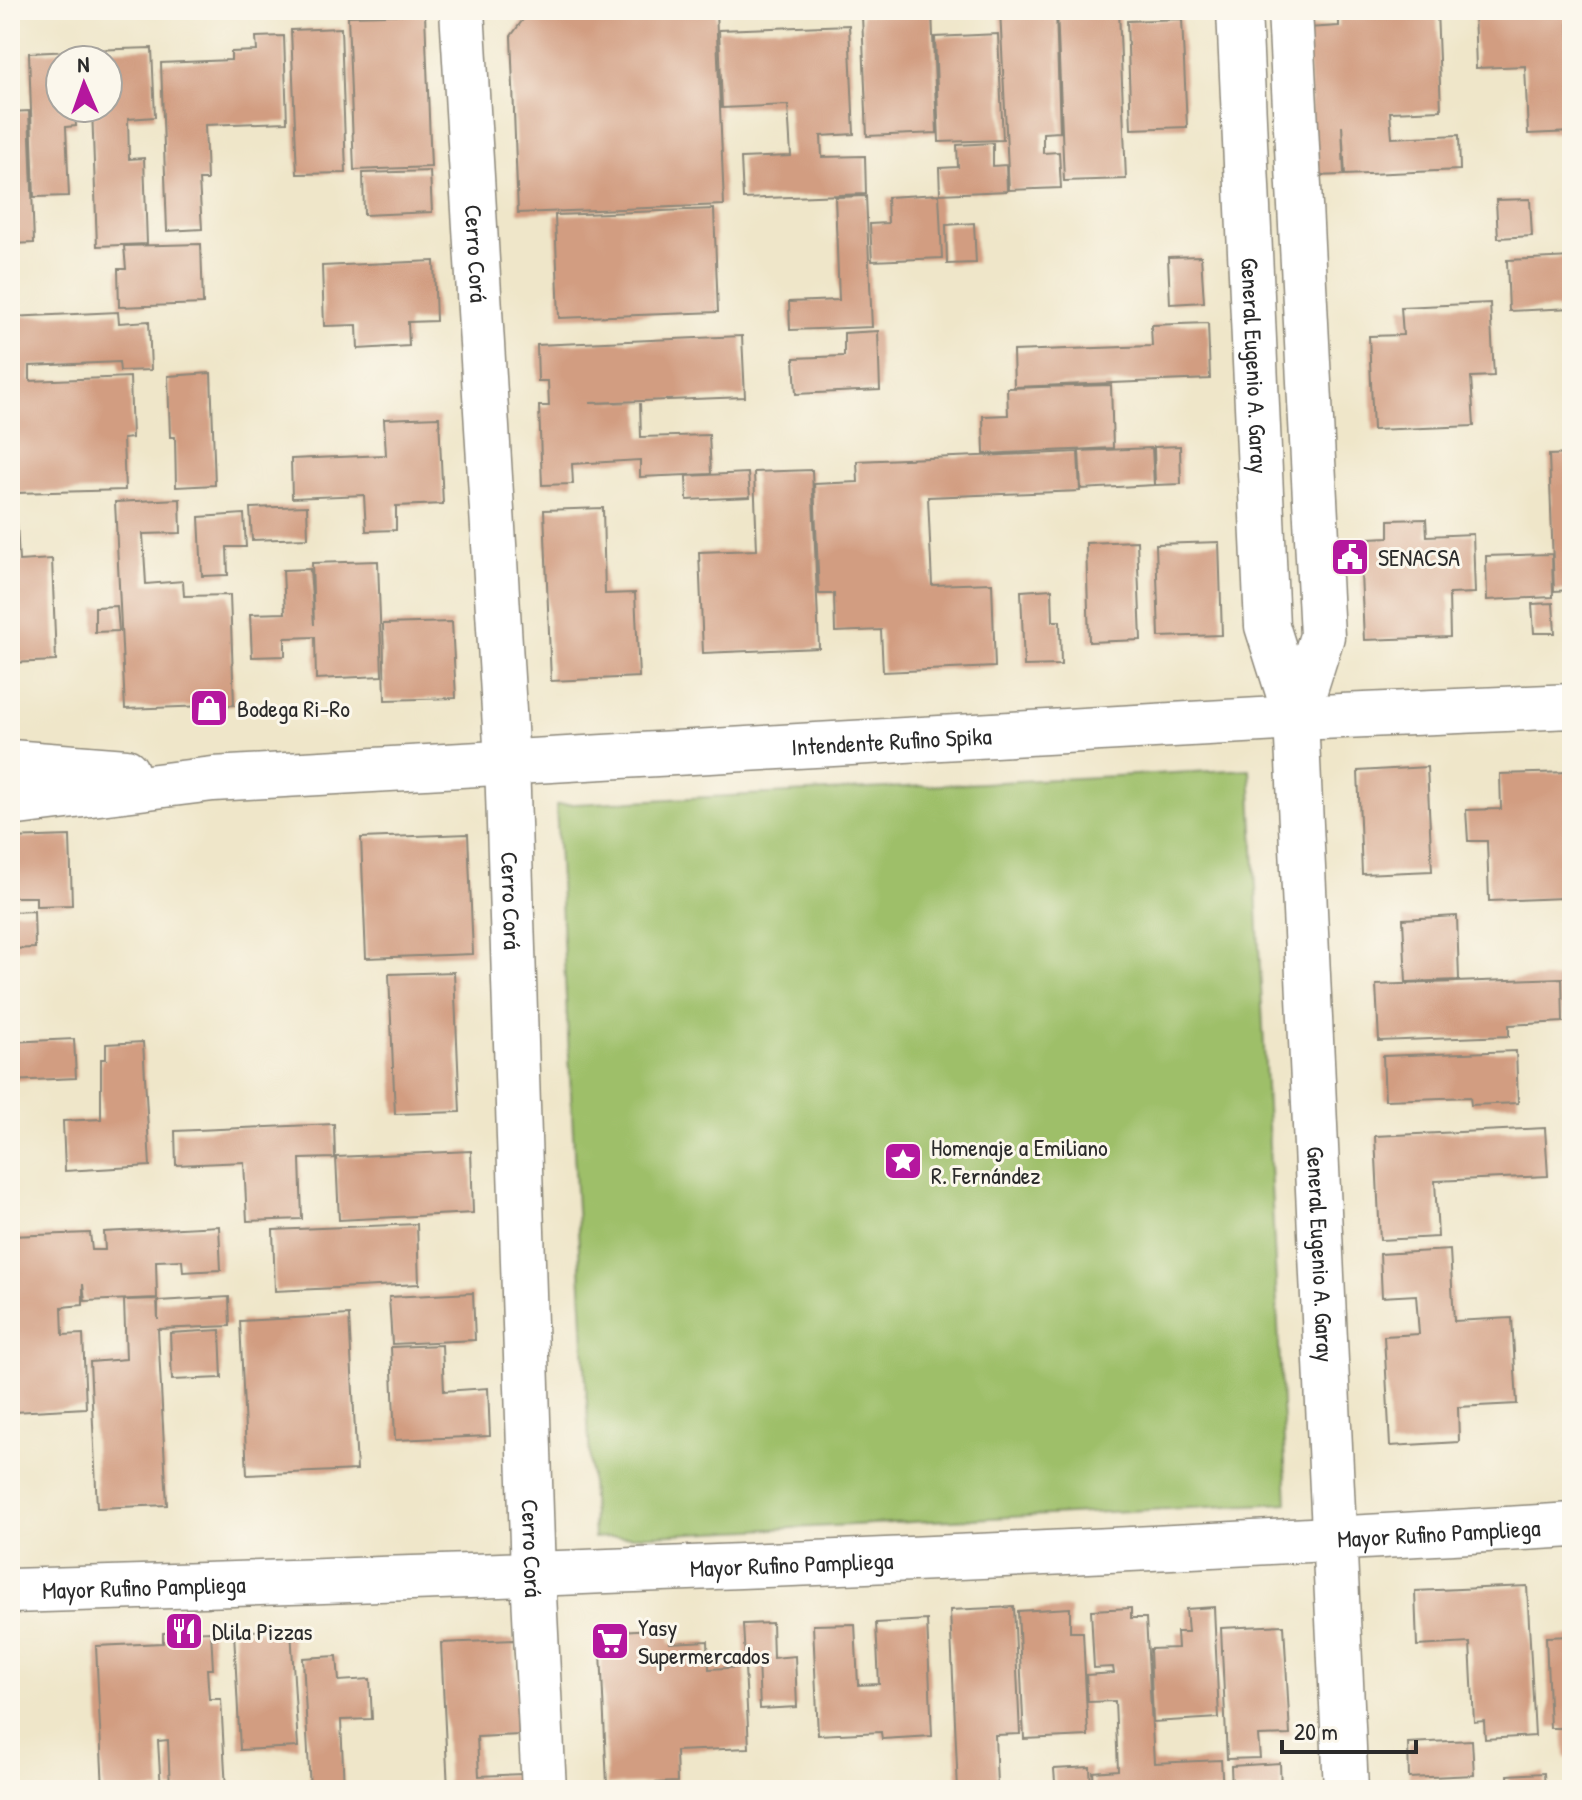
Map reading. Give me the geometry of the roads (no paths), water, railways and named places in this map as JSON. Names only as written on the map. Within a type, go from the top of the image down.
[{"type":"street","name":"Cerro Corá","points":[[462,10],[507,761],[533,1575],[544,1790]]},
{"type":"street","name":"General Eugenio A. Garay","points":[[1239,10],[1267,626],[1296,718],[1346,1790]]},
{"type":"street","name":"General Eugenio A. Garay","points":[[1290,10],[1322,636],[1296,718]]},
{"type":"street","name":"Intendente Rufino Spika","points":[[10,804],[213,779],[1296,718],[1572,706]]},
{"type":"street","name":"Intendente Rufino Spika","points":[[10,762],[213,779]]},
{"type":"street","name":"Mayor Rufino Pampliega","points":[[10,1591],[533,1575],[1335,1540],[1572,1525]]},
{"type":"place","name":"SENACSA","points":[[1350,557]]},
{"type":"place","name":"Bodega Ri-Ro","points":[[209,708]]},
{"type":"place","name":"Homenaje a Emiliano R. Fernández","points":[[903,1161]]},
{"type":"place","name":"Dlila Pizzas","points":[[184,1631]]},
{"type":"place","name":"Yasy Supermercados","points":[[610,1641]]}]
